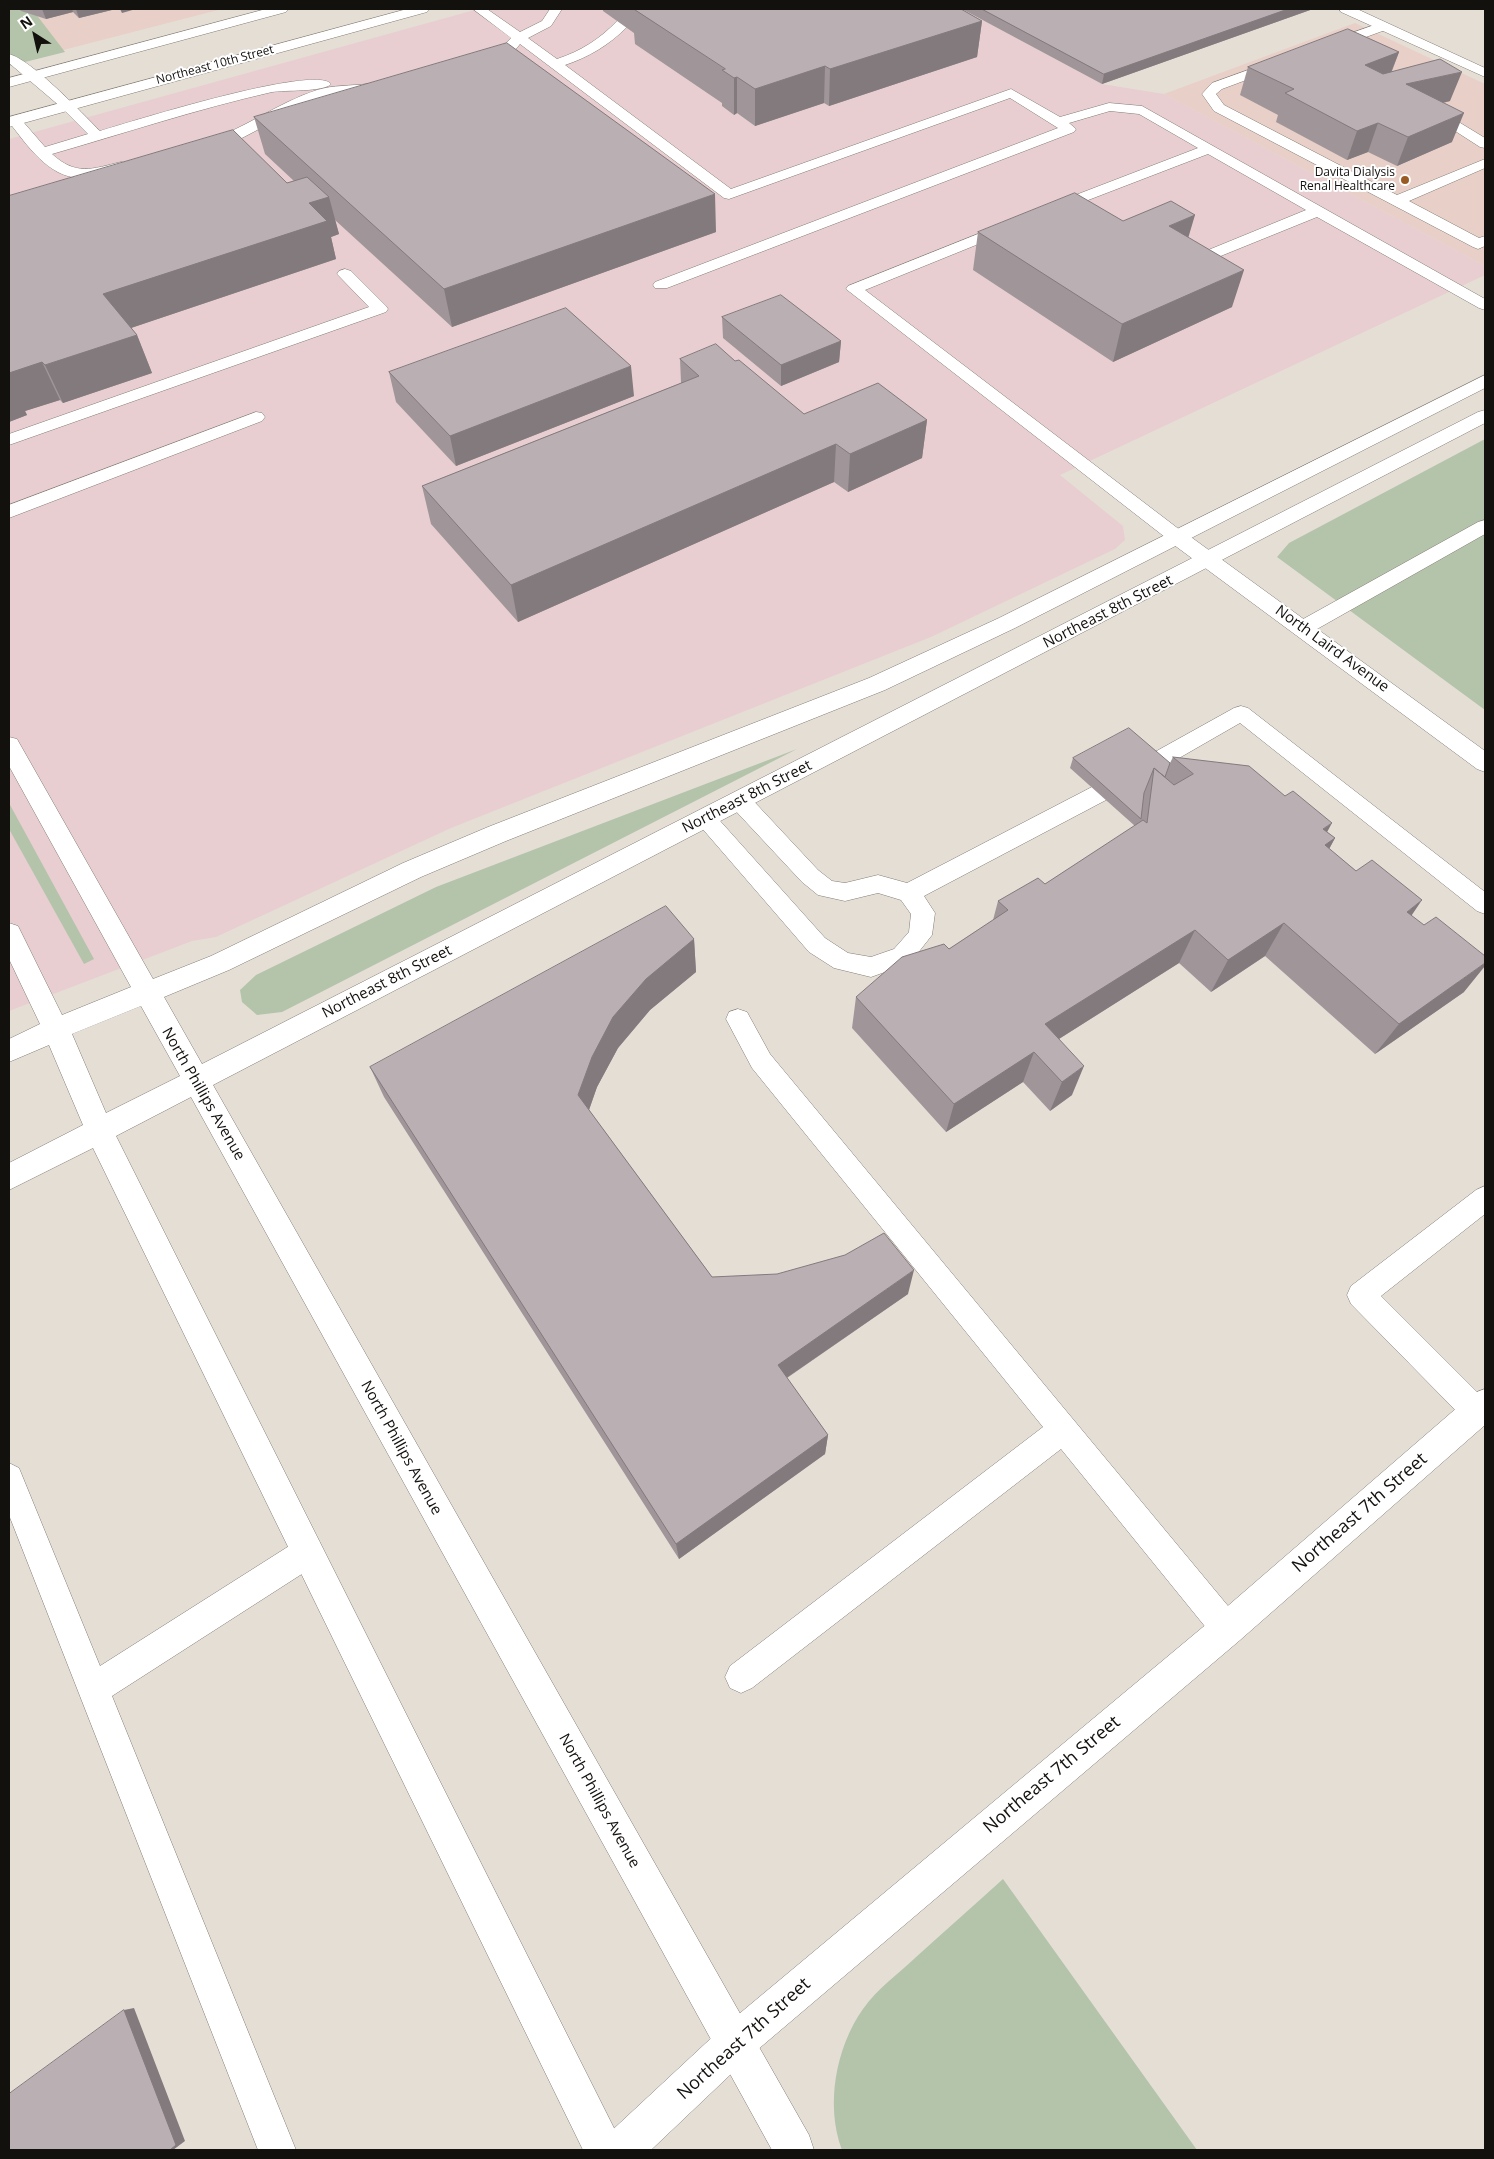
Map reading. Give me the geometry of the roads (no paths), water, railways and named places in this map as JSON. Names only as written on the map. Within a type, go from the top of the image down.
[{"type":"main road","points":[[9,83],[281,9]]},
{"type":"main road","name":"Northeast 10th Street","points":[[11,121],[422,9]]},
{"type":"main road","points":[[1346,9],[1485,73]]},
{"type":"main road","points":[[9,1051],[56,1028],[220,963],[412,870],[497,834],[877,684],[1008,623],[1485,380]]},
{"type":"main road","name":"Northeast 8th Street","points":[[9,1177],[1209,560],[1485,416]]},
{"type":"main road","name":"North Laird Avenue","points":[[1178,537],[1485,763]]},
{"type":"main road","name":"North Phillips Avenue","points":[[9,745],[794,2150]]},
{"type":"main road","points":[[9,932],[56,1028],[98,1130],[604,2150]]},
{"type":"main road","name":"Northeast 7th Street","points":[[622,2150],[735,2043],[1227,1628],[1481,1408]]},
{"type":"lane","points":[[479,9],[729,195],[1011,93],[1068,129],[661,285]]},
{"type":"lane","points":[[470,63],[507,51],[519,37],[540,28],[553,19],[556,9]]},
{"type":"lane","points":[[555,64],[578,57],[599,46],[622,24]]},
{"type":"lane","points":[[1318,49],[1383,26]]},
{"type":"lane","points":[[9,58],[18,63],[66,105],[97,136]]},
{"type":"lane","points":[[1290,59],[1216,86],[1210,94],[1219,108],[1478,244],[1485,241]]},
{"type":"lane","points":[[1443,67],[1459,61]]},
{"type":"lane","points":[[42,152],[241,95],[277,87],[326,84],[373,90],[323,93],[296,103],[258,126],[229,139],[190,151]]},
{"type":"lane","points":[[241,95],[260,114],[258,126]]},
{"type":"lane","points":[[1058,122],[1109,107],[1142,110],[1317,211],[1485,304]]},
{"type":"lane","points":[[1427,107],[1485,144]]},
{"type":"lane","points":[[11,121],[63,171],[79,174],[130,164]]},
{"type":"lane","points":[[1037,215],[1208,148]]},
{"type":"lane","points":[[1397,200],[1485,163]]},
{"type":"lane","points":[[1178,268],[1317,211]]},
{"type":"lane","points":[[1019,222],[854,289],[1178,537]]},
{"type":"lane","points":[[9,440],[380,309],[346,274]]},
{"type":"lane","points":[[9,512],[256,417]]},
{"type":"lane","points":[[1303,628],[1485,526]]},
{"type":"lane","points":[[909,893],[1098,794],[1241,713],[1485,905]]},
{"type":"lane","points":[[704,819],[817,945],[842,961],[871,967],[902,956],[920,935],[923,913],[909,893],[878,884],[845,892],[826,889],[810,876],[740,801]]},
{"type":"lane","points":[[738,1020],[761,1062],[1062,1430],[1227,1628]]},
{"type":"lane","points":[[1481,1408],[1361,1295],[1485,1198]]},
{"type":"lane","points":[[741,1677],[1062,1430]]},
{"type":"lane","points":[[9,1478],[277,2150]]},
{"type":"lane","points":[[93,1689],[308,1552]]},
{"type":"place","name":"Davita Dialysis Renal Healthcare","points":[[1405,180]]}]
